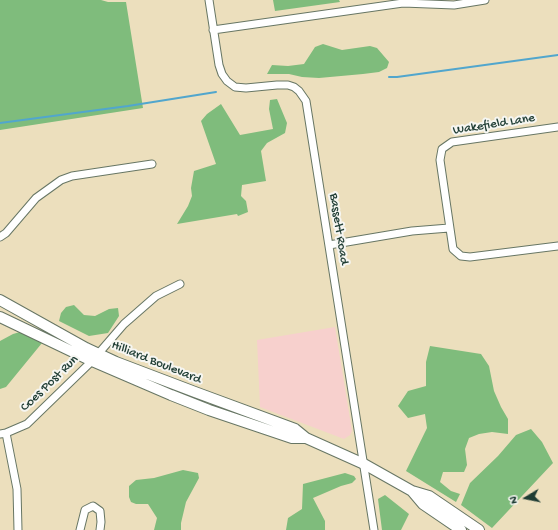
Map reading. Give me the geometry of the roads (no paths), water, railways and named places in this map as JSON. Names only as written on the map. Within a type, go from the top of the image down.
[{"type":"main road","name":"Hilliard Boulevard","points":[[0,300],[94,358]]},
{"type":"main road","name":"Hilliard Boulevard","points":[[0,317],[94,358],[116,362],[295,429],[306,438],[364,464],[412,492],[429,496],[478,530]]},
{"type":"main road","name":"Hilliard Boulevard","points":[[412,492],[423,504],[461,530]]},
{"type":"street","name":"Bassett Road","points":[[209,0],[221,71],[230,84],[246,88],[288,85],[299,91],[304,98],[307,108],[374,530]]},
{"type":"street","points":[[213,30],[403,3],[454,5],[485,0]]},
{"type":"street","name":"Wakefield Lane","points":[[449,228],[440,160],[442,149],[452,142],[558,127]]},
{"type":"street","points":[[0,237],[36,198],[61,180],[72,176],[152,164]]},
{"type":"street","points":[[329,245],[412,231],[449,228],[452,249],[461,256],[470,257],[558,246]]},
{"type":"street","name":"Coes Post Run","points":[[3,433],[27,424],[94,358],[124,324],[156,296],[180,284]]},
{"type":"street","points":[[3,433],[17,489],[18,530]]},
{"type":"street","points":[[80,530],[85,510],[93,506],[100,511],[100,530]]},
{"type":"waterway","points":[[389,77],[558,55]]},
{"type":"waterway","points":[[0,123],[128,106],[216,92]]}]
